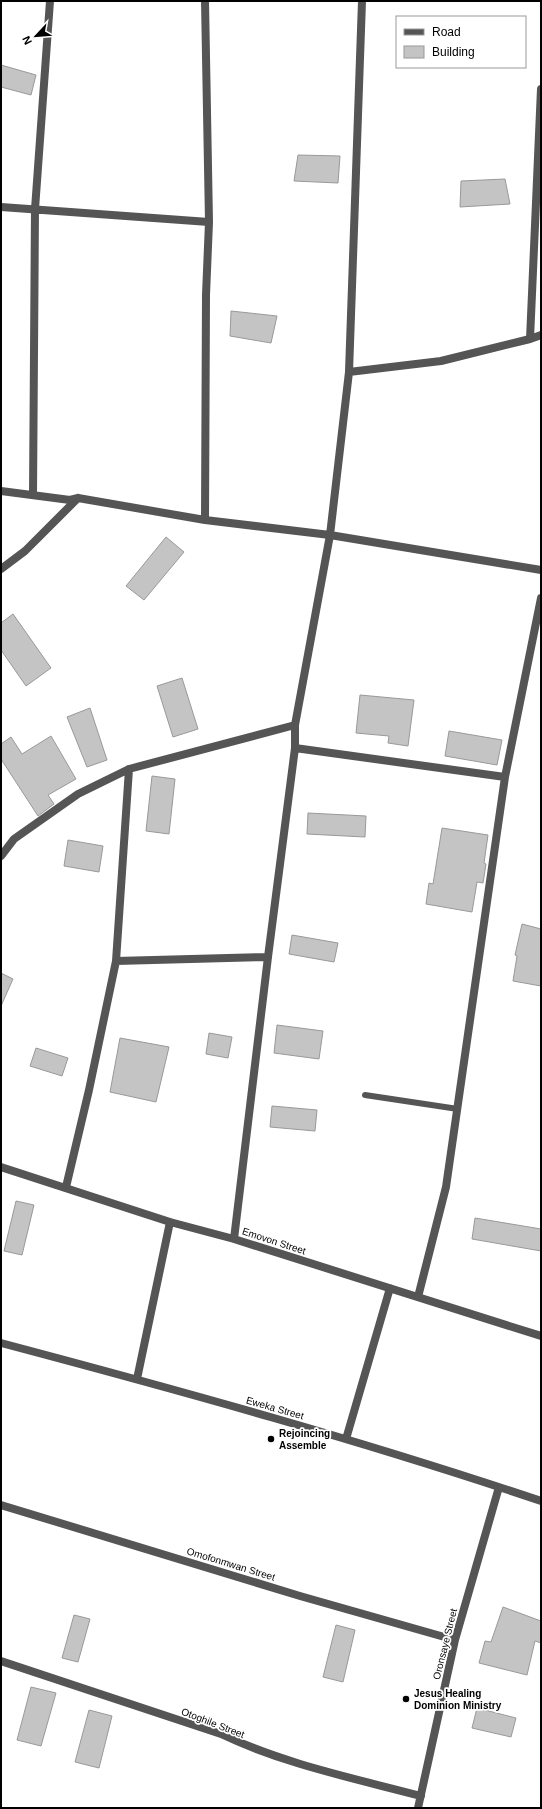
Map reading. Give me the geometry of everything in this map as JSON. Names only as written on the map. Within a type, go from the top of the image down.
[{"type":"street","points":[[33,495],[35,209],[50,1]]},
{"type":"street","points":[[205,1],[209,222],[206,295],[205,520]]},
{"type":"street","points":[[234,1239],[295,748],[295,725],[330,535],[349,372],[362,1]]},
{"type":"street","points":[[530,339],[541,89]]},
{"type":"street","points":[[1,207],[209,222]]},
{"type":"street","points":[[349,372],[442,361],[541,335]]},
{"type":"street","points":[[1,491],[70,500],[78,498],[205,520],[330,535],[541,570]]},
{"type":"street","points":[[1,569],[25,551],[78,498]]},
{"type":"street","points":[[418,1297],[446,1187],[505,778],[541,598]]},
{"type":"street","points":[[1,856],[14,838],[72,798],[129,769],[295,725]]},
{"type":"street","points":[[295,748],[505,778]]},
{"type":"street","points":[[66,1188],[89,1090],[116,961],[129,769]]},
{"type":"street","points":[[116,961],[268,958]]},
{"type":"street","name":"Emovon Street","points":[[1,1167],[170,1222],[234,1239],[541,1336]]},
{"type":"street","points":[[137,1379],[170,1222]]},
{"type":"street","points":[[346,1439],[390,1288]]},
{"type":"street","name":"Eweka Street","points":[[1,1343],[137,1379],[346,1439],[541,1501]]},
{"type":"street","name":"Oronsaye Street","points":[[418,1808],[455,1640],[499,1487]]},
{"type":"street","name":"Omofonmwan Street","points":[[1,1505],[292,1594],[455,1640]]},
{"type":"street","name":"Otoghile Street","points":[[1,1660],[213,1732],[295,1763],[421,1796]]},
{"type":"lane","points":[[365,1095],[458,1109]]},
{"type":"building","points":[[1,65],[36,75],[31,95],[1,87]]},
{"type":"building","points":[[298,155],[340,156],[338,183],[294,181]]},
{"type":"building","points":[[505,179],[510,204],[460,207],[461,181]]},
{"type":"building","points":[[231,311],[277,316],[271,343],[230,336]]},
{"type":"building","points":[[166,537],[184,552],[144,600],[126,586]]},
{"type":"building","points":[[13,614],[51,668],[26,686],[1,650],[1,623]]},
{"type":"building","points":[[182,678],[198,729],[173,737],[157,686]]},
{"type":"building","points":[[360,695],[414,700],[408,746],[388,743],[389,736],[356,733]]},
{"type":"building","points":[[90,708],[107,760],[87,767],[67,717]]},
{"type":"building","points":[[449,731],[502,740],[497,765],[445,756]]},
{"type":"building","points":[[51,736],[76,779],[48,795],[54,804],[38,816],[1,759],[1,744],[11,737],[22,754]]},
{"type":"building","points":[[152,776],[175,779],[169,834],[146,831]]},
{"type":"building","points":[[308,813],[366,816],[365,837],[307,834]]},
{"type":"building","points":[[442,828],[488,835],[483,883],[477,882],[472,912],[426,904],[429,883],[433,884]]},
{"type":"building","points":[[68,840],[103,846],[99,872],[64,866]]},
{"type":"building","points":[[522,924],[541,929],[541,986],[513,981],[517,956],[515,955]]},
{"type":"building","points":[[292,935],[338,943],[334,962],[289,954]]},
{"type":"building","points":[[1,973],[13,979],[1,1006]]},
{"type":"building","points":[[277,1025],[323,1031],[319,1059],[274,1053]]},
{"type":"building","points":[[209,1033],[232,1037],[228,1058],[206,1054]]},
{"type":"building","points":[[120,1038],[169,1047],[156,1102],[110,1092]]},
{"type":"building","points":[[36,1048],[68,1058],[62,1076],[30,1066]]},
{"type":"building","points":[[272,1106],[317,1110],[315,1131],[270,1127]]},
{"type":"building","points":[[16,1201],[34,1205],[22,1255],[4,1251]]},
{"type":"building","points":[[475,1218],[541,1229],[541,1251],[472,1239]]},
{"type":"building","points":[[503,1607],[541,1621],[541,1643],[535,1641],[527,1675],[479,1663],[485,1641],[491,1642]]},
{"type":"building","points":[[74,1615],[90,1619],[78,1662],[62,1658]]},
{"type":"building","points":[[336,1625],[355,1630],[343,1682],[323,1677]]},
{"type":"building","points":[[31,1687],[56,1693],[41,1746],[17,1740]]},
{"type":"building","points":[[477,1708],[516,1718],[511,1737],[472,1728]]},
{"type":"building","points":[[89,1710],[112,1716],[99,1768],[75,1762]]},
{"type":"place","name":"Rejoincing Assemble","points":[[271,1439]]},
{"type":"place","name":"Jesus Healing Dominion Ministry","points":[[406,1699]]}]
